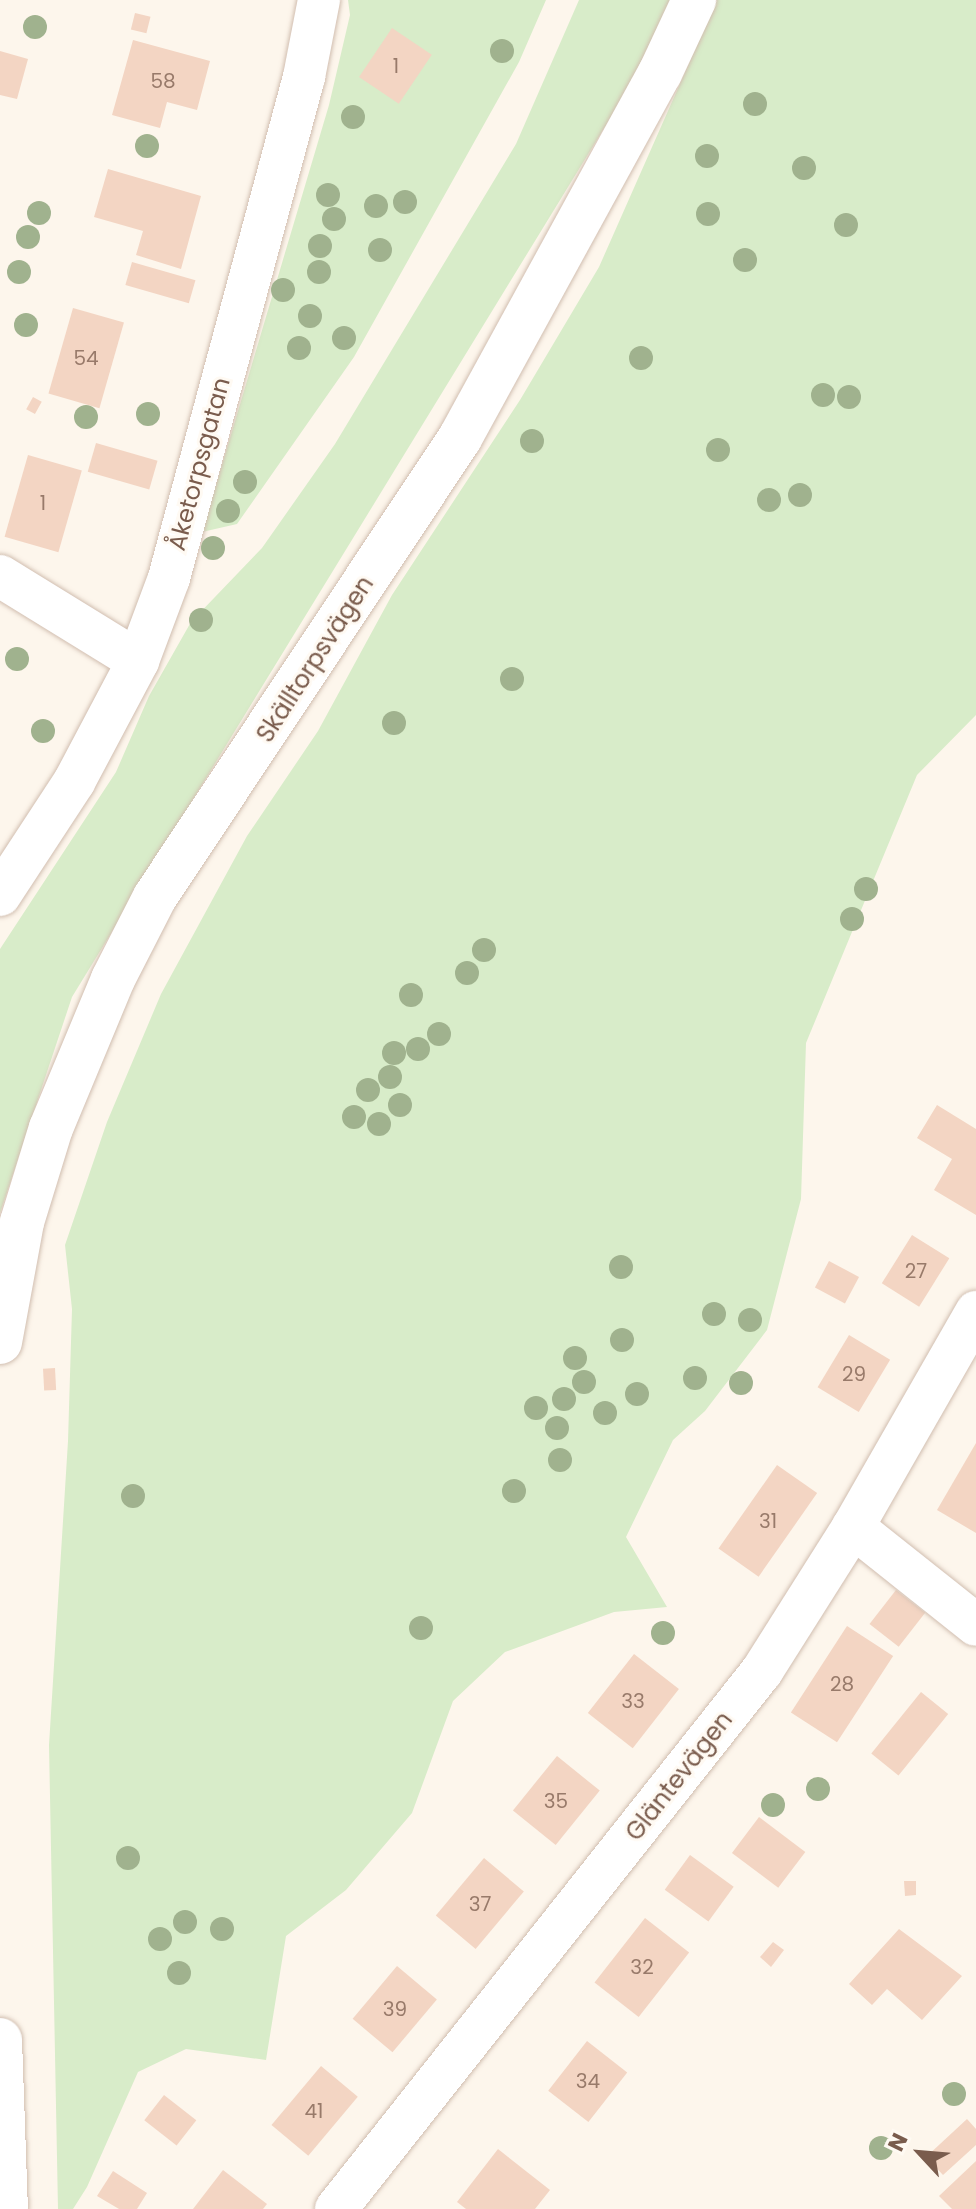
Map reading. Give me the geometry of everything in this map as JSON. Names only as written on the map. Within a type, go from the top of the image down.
[{"type":"street","name":"Åketorpsgatan","points":[[0,895],[74,782],[138,661],[169,578],[304,77],[319,0]]},
{"type":"street","name":"Skälltorpsvägen","points":[[0,1342],[22,1222],[51,1128],[79,1054],[148,911],[460,438],[660,73],[694,0]]},
{"type":"street","points":[[0,576],[138,661]]},
{"type":"street","name":"Gläntevägen","points":[[336,2209],[762,1671],[853,1527],[976,1312]]},
{"type":"street","points":[[853,1527],[976,1625]]},
{"type":"street","points":[[0,2040],[6,2209]]},
{"type":"green space","points":[[348,0],[546,0],[519,62],[354,357],[237,524],[202,532],[329,105],[350,15]]},
{"type":"green space","points":[[579,0],[671,0],[625,94],[72,997],[0,1213],[0,949],[116,772],[149,696],[191,622],[262,548],[335,444],[516,144]]},
{"type":"green space","points":[[717,0],[976,0],[976,715],[917,775],[806,1043],[801,1199],[767,1330],[705,1411],[673,1440],[626,1537],[667,1607],[614,1612],[505,1652],[453,1701],[412,1813],[346,1890],[286,1936],[266,2060],[186,2049],[138,2072],[87,2187],[73,2209],[58,2209],[49,1745],[68,1441],[72,1309],[65,1245],[107,1122],[161,994],[247,836],[318,731],[392,595],[520,400],[599,267]]},
{"type":"building","points":[[135,13],[151,17],[146,33],[131,29]]},
{"type":"building","points":[[392,28],[432,55],[399,104],[359,77]]},
{"type":"building","points":[[133,40],[210,61],[197,110],[167,102],[160,128],[112,115]]},
{"type":"building","points":[[0,51],[28,59],[17,99],[0,95]]},
{"type":"building","points":[[108,169],[201,196],[181,269],[136,255],[143,231],[94,217]]},
{"type":"building","points":[[132,262],[195,280],[189,303],[125,285]]},
{"type":"building","points":[[73,308],[124,323],[99,408],[48,394]]},
{"type":"building","points":[[33,397],[42,402],[35,414],[26,409]]},
{"type":"building","points":[[96,443],[158,461],[149,489],[88,472]]},
{"type":"building","points":[[28,455],[82,470],[58,552],[5,537]]},
{"type":"building","points":[[937,1105],[976,1129],[976,1215],[934,1190],[952,1159],[917,1138]]},
{"type":"building","points":[[912,1235],[949,1258],[919,1307],[882,1283]]},
{"type":"building","points":[[829,1261],[859,1277],[845,1303],[815,1287]]},
{"type":"building","points":[[849,1335],[890,1360],[859,1412],[818,1387]]},
{"type":"building","points":[[55,1368],[56,1390],[44,1391],[43,1369]]},
{"type":"building","points":[[976,1443],[976,1533],[937,1510]]},
{"type":"building","points":[[777,1465],[817,1493],[759,1577],[718,1549]]},
{"type":"building","points":[[896,1590],[925,1613],[899,1647],[870,1624]]},
{"type":"building","points":[[847,1626],[893,1656],[837,1742],[791,1712]]},
{"type":"building","points":[[634,1654],[679,1689],[633,1748],[588,1713]]},
{"type":"building","points":[[921,1692],[948,1714],[898,1775],[871,1753]]},
{"type":"building","points":[[557,1756],[600,1791],[556,1845],[513,1810]]},
{"type":"building","points":[[759,1817],[805,1852],[778,1888],[732,1853]]},
{"type":"building","points":[[690,1855],[734,1887],[708,1922],[665,1890]]},
{"type":"building","points":[[484,1858],[524,1891],[476,1949],[436,1915]]},
{"type":"building","points":[[904,1881],[916,1881],[916,1895],[905,1896]]},
{"type":"building","points":[[645,1918],[689,1952],[639,2017],[595,1983]]},
{"type":"building","points":[[899,1929],[962,1976],[922,2020],[887,1989],[872,2005],[849,1984]]},
{"type":"building","points":[[773,1942],[784,1950],[771,1967],[760,1957]]},
{"type":"building","points":[[397,1966],[437,1999],[392,2052],[353,2019]]},
{"type":"building","points":[[587,2041],[627,2072],[588,2122],[548,2091]]},
{"type":"building","points":[[321,2066],[358,2097],[308,2156],[272,2125]]},
{"type":"building","points":[[164,2095],[196,2120],[177,2145],[144,2120]]},
{"type":"building","points":[[967,2119],[976,2129],[976,2145],[943,2175],[926,2157]]},
{"type":"building","points":[[498,2149],[550,2190],[535,2209],[466,2209],[457,2202]]},
{"type":"building","points":[[976,2161],[976,2209],[952,2209],[939,2196]]},
{"type":"building","points":[[223,2170],[267,2204],[263,2209],[193,2209]]},
{"type":"building","points":[[113,2171],[147,2193],[137,2209],[119,2209],[97,2196]]}]
